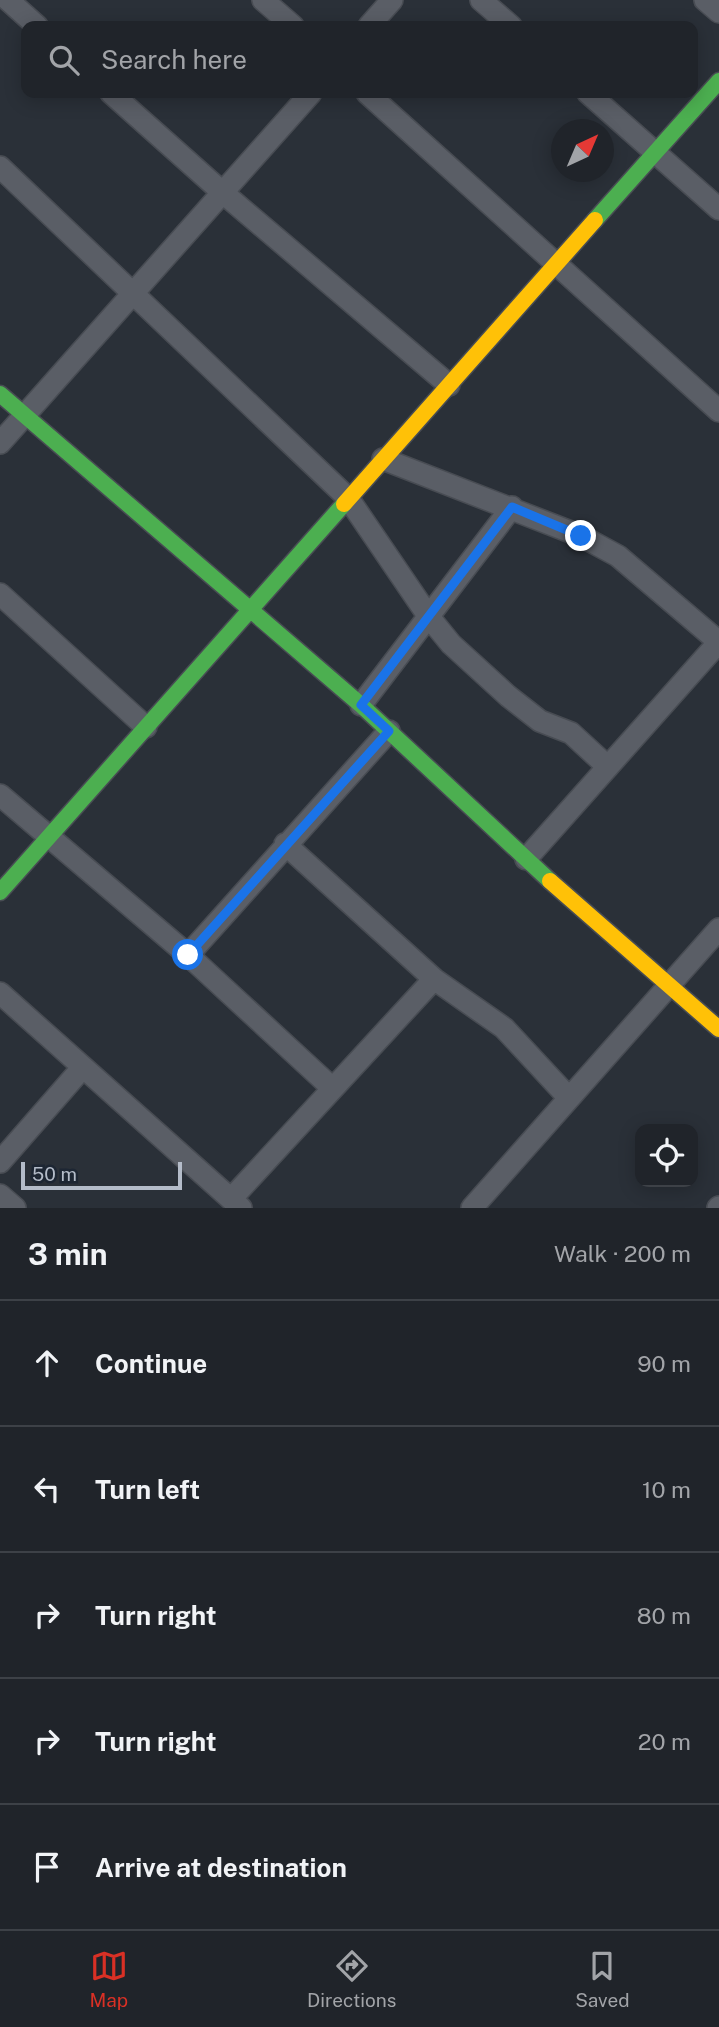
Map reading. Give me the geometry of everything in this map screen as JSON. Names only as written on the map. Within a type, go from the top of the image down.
[{"type":"street","points":[[8,0],[31,21]]},
{"type":"street","points":[[263,0],[287,21]]},
{"type":"street","points":[[373,21],[392,0]]},
{"type":"street","points":[[481,0],[505,21]]},
{"type":"street","points":[[705,0],[719,12]]},
{"type":"street","points":[[0,892],[719,81]]},
{"type":"street","points":[[117,98],[222,192],[449,385]]},
{"type":"street","points":[[0,443],[307,98]]},
{"type":"street","points":[[373,98],[719,411]]},
{"type":"street","points":[[594,98],[719,209]]},
{"type":"street","points":[[0,167],[348,498],[429,617],[452,644],[508,696],[540,721],[571,733],[608,767]]},
{"type":"street","points":[[0,394],[361,705],[526,859],[719,1029]]},
{"type":"street","points":[[383,459],[512,507],[581,536],[618,556],[719,642],[526,859]]},
{"type":"street","points":[[361,705],[512,507]]},
{"type":"street","points":[[0,594],[146,727]]},
{"type":"street","points":[[188,955],[389,731]]},
{"type":"street","points":[[0,795],[188,955],[331,1087]]},
{"type":"street","points":[[285,844],[434,979],[504,1028],[569,1098]]},
{"type":"street","points":[[474,1207],[719,929]]},
{"type":"street","points":[[0,993],[236,1203],[331,1087],[434,979]]},
{"type":"street","points":[[0,1162],[83,1067]]},
{"type":"street","points":[[0,1195],[15,1208]]},
{"type":"traffic: fast","points":[[595,220],[719,81]]},
{"type":"traffic: fast","points":[[0,394],[361,705],[550,881]]},
{"type":"traffic: fast","points":[[0,892],[344,504]]},
{"type":"traffic: slow","points":[[344,504],[595,220]]},
{"type":"traffic: slow","points":[[550,881],[719,1029]]},
{"type":"route","points":[[188,955],[389,731],[361,705],[512,507],[581,536]]}]
